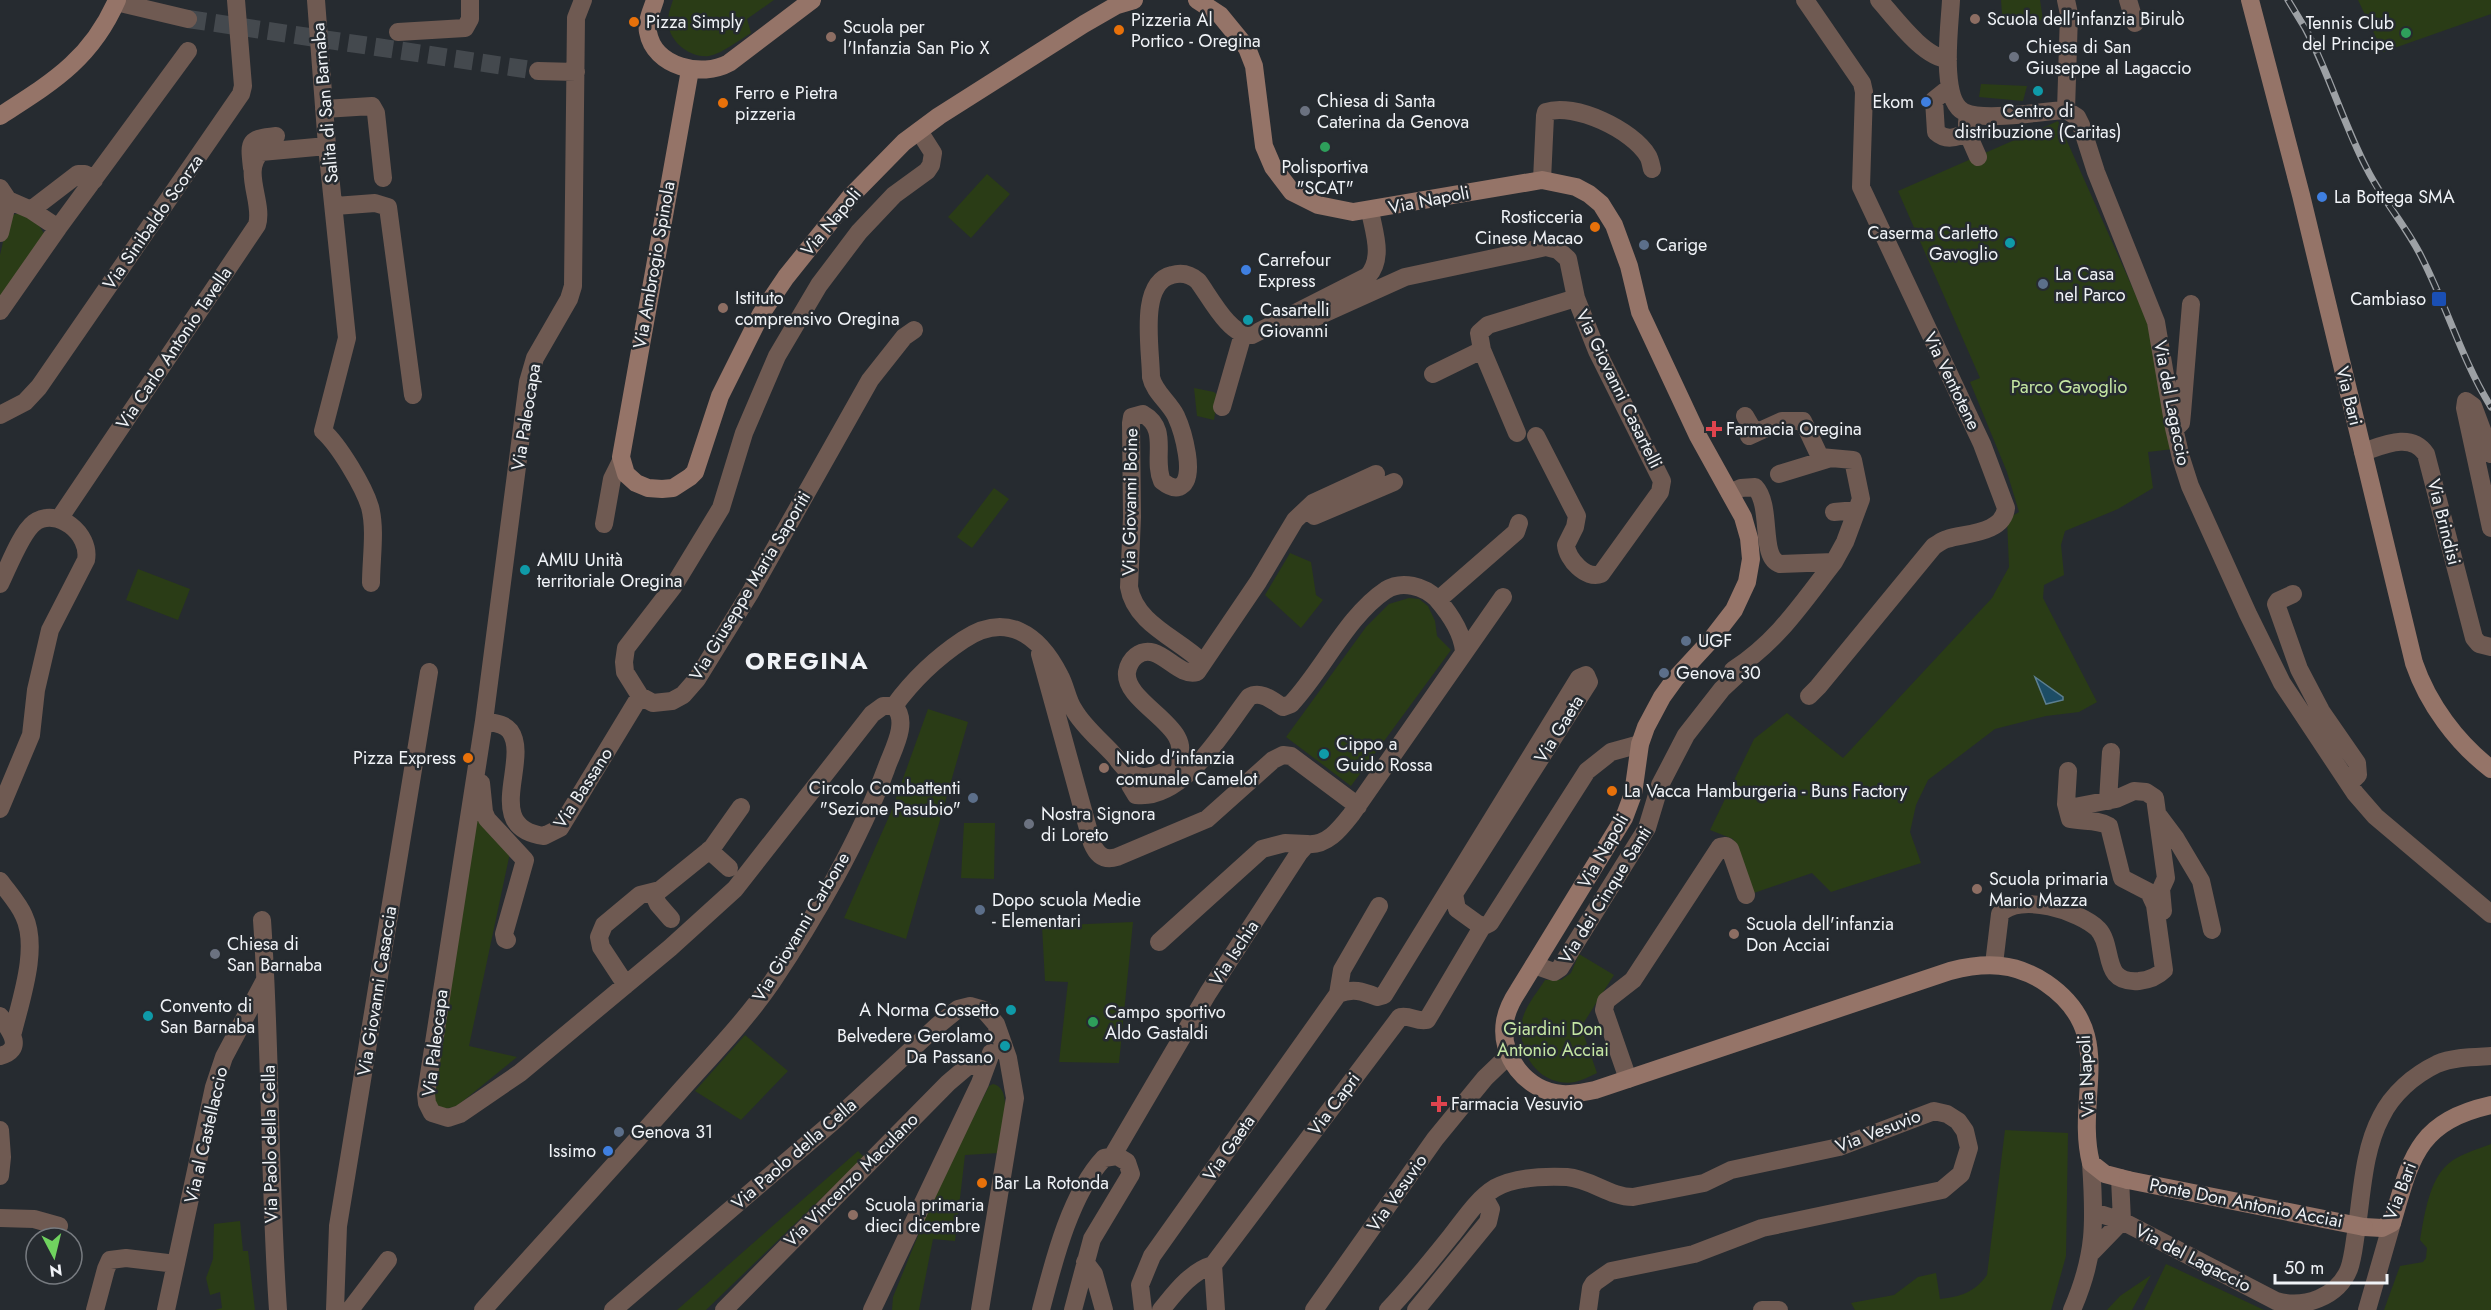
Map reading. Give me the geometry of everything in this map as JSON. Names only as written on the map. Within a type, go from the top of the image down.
[{"type":"street","name":"Via Sinibaldo Scorza","points":[[0,415],[25,402],[39,387],[241,94],[243,86],[236,0]]},
{"type":"street","name":"Salita di San Barnaba","points":[[316,0],[327,146],[347,338],[328,435],[340,449],[370,507],[371,583]]},
{"type":"street","points":[[398,32],[465,28],[470,19],[470,0]]},
{"type":"street","name":"Via Paleocapa","points":[[583,0],[576,18],[573,286],[569,299],[534,358],[528,382],[477,770],[426,1094],[429,1108],[437,1116],[442,1117],[460,1114],[520,1073],[670,948],[735,889],[872,714],[883,706],[894,706],[918,676],[952,647],[979,631],[997,627],[1016,628],[1028,635],[1038,646]]},
{"type":"street","points":[[655,0],[648,27],[650,39],[671,61],[690,70],[716,69],[729,63],[812,0]]},
{"type":"street","name":"Via Napoli","points":[[621,461],[631,479],[654,489],[668,489],[679,485],[694,472],[706,433],[727,381],[761,314],[786,277],[851,196],[904,142],[919,131],[1064,36],[1117,5],[1134,0]]},
{"type":"street","name":"Via Napoli","points":[[1197,0],[1220,15],[1247,48],[1254,66],[1264,146],[1273,167],[1292,192],[1318,205],[1353,212],[1370,211],[1542,180],[1576,188],[1595,199],[1607,212],[1625,251],[1640,312],[1693,425],[1743,517],[1749,538],[1751,568],[1744,590],[1726,620],[1662,697],[1640,744],[1633,794],[1624,818],[1507,1011],[1504,1036],[1509,1055],[1526,1078],[1543,1089],[1561,1094],[1595,1090],[1940,974],[1965,967],[1994,964],[2009,966],[2025,971],[2050,986],[2071,1005],[2085,1029],[2088,1047],[2091,1163]]},
{"type":"street","name":"Via Ventotene","points":[[1805,0],[1862,83],[1864,92],[1861,187],[1982,444],[2006,508],[2002,517],[1985,530],[1946,539],[1934,546],[1809,696]]},
{"type":"street","points":[[1879,0],[1913,38],[1932,55],[1940,59],[1948,59]]},
{"type":"street","points":[[1950,0],[1949,88],[1957,106],[1966,113],[1994,115],[2066,110],[2069,14],[2066,0]]},
{"type":"street","name":"Via Bari","points":[[2250,0],[2298,185],[2418,675],[2428,696],[2451,728],[2491,770]]},
{"type":"street","points":[[0,117],[72,67],[98,33],[117,1],[188,19]]},
{"type":"street","points":[[2133,2],[2136,23]]},
{"type":"street","points":[[0,311],[188,51]]},
{"type":"street","name":"Via Ambrogio Spinola","points":[[621,461],[628,410],[690,70]]},
{"type":"street","points":[[538,71],[576,72]]},
{"type":"street","points":[[1949,88],[1934,100],[1936,132],[1947,138],[1967,132]]},
{"type":"street","points":[[324,109],[372,106],[376,113],[383,178]]},
{"type":"street","points":[[1542,180],[1545,116],[1550,110],[1562,108],[1612,125],[1633,140],[1648,156],[1652,169]]},
{"type":"street","name":"Via del Lagaccio","points":[[2066,110],[2077,117],[2081,125],[2096,172],[2156,322],[2174,428],[2190,486],[2282,683],[2349,784],[2375,816],[2491,914]]},
{"type":"street","points":[[1966,113],[1967,132],[1978,157]]},
{"type":"street","points":[[640,696],[625,672],[626,648],[673,586],[721,508],[744,432],[772,367],[819,285],[860,232],[887,202],[903,188],[921,177],[931,165],[933,153],[919,131]]},
{"type":"street","name":"Via Carlo Antonio Tavella","points":[[59,519],[256,225],[258,215],[250,148],[252,141],[256,138],[276,136]]},
{"type":"street","points":[[252,168],[261,152],[327,146]]},
{"type":"street","points":[[31,210],[78,174],[85,174],[94,180]]},
{"type":"street","points":[[0,233],[4,194],[58,228]]},
{"type":"street","name":"Salita di San Barnaba","points":[[335,206],[381,203],[388,207],[413,395]]},
{"type":"street","points":[[1222,407],[1249,334],[1360,282],[1371,273],[1377,252],[1370,211]]},
{"type":"street","name":"Via Giovanni Casartelli","points":[[1249,334],[1266,341],[1405,277],[1546,247],[1558,250],[1568,260],[1576,298],[1597,351],[1662,482],[1660,492],[1604,572],[1597,576],[1589,574],[1568,556],[1566,545],[1575,527],[1577,516],[1536,435]]},
{"type":"street","name":"Via Giovanni Boine","points":[[1202,662],[1147,618],[1132,597],[1129,587],[1132,417],[1143,414],[1156,425],[1159,440],[1160,476],[1165,484],[1171,487],[1180,486],[1189,474],[1176,417],[1150,377],[1150,303],[1155,286],[1169,275],[1179,273],[1191,276],[1198,281],[1233,328],[1249,334]]},
{"type":"street","name":"Via Giovanni Casartelli","points":[[1482,350],[1479,336],[1485,326],[1576,298]]},
{"type":"street","points":[[2174,428],[2181,423],[2191,304]]},
{"type":"street","name":"Via Giuseppe Maria Saporiti","points":[[640,696],[653,703],[672,701],[683,695],[696,679],[750,593],[870,380],[904,337],[914,330]]},
{"type":"street","points":[[1433,374],[1482,350],[1517,433]]},
{"type":"street","points":[[2491,454],[2473,405],[2466,401],[2465,408],[2491,528]]},
{"type":"street","points":[[1730,493],[1750,487],[1755,487],[1760,493],[1766,518],[1769,556],[1774,562],[1780,564],[1834,562],[1845,542],[1862,493],[1853,460],[1820,457],[1815,451],[1803,421],[1782,422],[1754,434],[1745,416]]},
{"type":"street","name":"Via Brindisi","points":[[2363,452],[2392,443],[2412,442],[2418,444],[2426,454],[2474,638],[2479,644],[2491,647]]},
{"type":"street","points":[[1779,474],[1828,459]]},
{"type":"street","points":[[604,524],[612,479],[621,461]]},
{"type":"street","points":[[1130,774],[1145,777],[1162,773],[1177,760],[1180,748],[1172,730],[1130,688],[1127,677],[1130,663],[1141,654],[1158,653],[1192,673],[1200,669],[1202,662],[1258,582],[1295,520],[1313,503],[1376,474]]},
{"type":"street","points":[[1295,520],[1311,518],[1395,482]]},
{"type":"street","points":[[1834,512],[1857,510]]},
{"type":"street","points":[[0,584],[30,527],[40,520],[59,519],[82,536],[87,551],[86,560],[50,630],[36,690],[31,735],[0,809]]},
{"type":"street","points":[[1438,600],[1516,532],[1519,524]]},
{"type":"street","name":"Via dei Cinque Santi","points":[[1534,965],[1554,972],[1560,968],[1647,828],[1660,785],[1686,735],[1735,673],[1758,654],[1783,628],[1834,562]]},
{"type":"street","points":[[1038,646],[1061,677],[1074,710],[1130,774],[1131,788],[1136,795],[1150,794],[1187,777],[1249,697],[1254,694],[1261,694],[1283,707],[1291,704],[1357,618],[1387,590],[1401,585],[1415,586],[1428,591],[1438,600],[1455,623],[1464,651]]},
{"type":"street","points":[[2294,594],[2276,604],[2299,669],[2321,711],[2357,763],[2358,775],[2349,784]]},
{"type":"street","points":[[1159,942],[1262,849],[1285,843],[1322,842],[1335,833],[1358,806],[1503,597]]},
{"type":"street","points":[[1038,646],[1092,843],[1097,853],[1103,857],[1114,858],[1207,819],[1266,766],[1283,755],[1291,756],[1358,806]]},
{"type":"street","name":"Via Giovanni Casaccia","points":[[335,1310],[338,1226],[429,672]]},
{"type":"street","name":"Via Gaeta","points":[[1338,994],[1361,990],[1377,997],[1384,995],[1579,678],[1586,675],[1589,682],[1454,894],[1457,909],[1482,927]]},
{"type":"street","name":"Via Bassano","points":[[484,721],[503,725],[509,731],[514,746],[510,794],[513,812],[525,830],[544,836],[560,828],[640,696]]},
{"type":"street","name":"Via Giovanni Carbone","points":[[483,1310],[654,1120],[746,1015],[771,982],[818,906],[873,803],[900,732],[900,716],[894,706]]},
{"type":"street","points":[[1482,927],[1490,923],[1587,771],[1611,752],[1640,744]]},
{"type":"street","points":[[2108,801],[2111,752]]},
{"type":"street","name":"Via Paleocapa","points":[[477,770],[487,819],[526,855],[504,934],[507,940]]},
{"type":"street","points":[[1994,964],[2000,914],[2011,906],[2034,904],[2070,913],[2099,930],[2112,969],[2118,976],[2132,982],[2146,981],[2164,970],[2155,905],[2149,892],[2122,878],[2109,826],[2101,821],[2070,819],[2069,808],[2066,804],[2068,771]]},
{"type":"street","points":[[2069,808],[2108,801],[2134,791],[2146,792],[2155,798],[2166,878],[2161,889],[2170,961]]},
{"type":"street","points":[[626,985],[601,947],[599,940],[604,925],[640,895],[660,890],[709,850],[741,807]]},
{"type":"street","points":[[2157,813],[2176,839],[2201,881],[2212,930]]},
{"type":"street","name":"Via Ischia","points":[[1041,1310],[1060,1241],[1087,1180],[1101,1160],[1121,1151],[1208,993],[1307,844]]},
{"type":"street","points":[[1628,1079],[1604,1010],[1606,1001],[1633,980],[1720,847],[1726,846],[1730,849],[1746,895]]},
{"type":"street","points":[[709,850],[729,868]]},
{"type":"street","points":[[0,881],[24,915],[29,932],[26,985],[13,1032],[12,1048],[0,1056]]},
{"type":"street","points":[[629,904],[636,882]]},
{"type":"street","points":[[653,893],[658,904],[671,919]]},
{"type":"street","name":"Via Gaeta","points":[[1143,1310],[1140,1285],[1152,1256],[1338,994],[1342,970],[1379,906]]},
{"type":"street","name":"Via Paolo della Cella","points":[[262,920],[266,979],[272,1228],[278,1310]]},
{"type":"street","name":"Via Capri","points":[[1213,1265],[1400,1017],[1407,1016],[1419,1022],[1427,1020],[1482,927]]},
{"type":"street","name":"Via al Castellaccio","points":[[166,1310],[214,1087],[225,1057],[266,979]]},
{"type":"street","name":"Via Paolo della Cella","points":[[613,1310],[835,1120],[958,1009],[977,1006],[989,1013],[1000,1032]]},
{"type":"street","points":[[0,1016],[13,1032]]},
{"type":"street","points":[[872,1310],[1000,1032]]},
{"type":"street","points":[[980,1310],[1015,1098],[1008,1058],[1000,1032]]},
{"type":"street","name":"Via Vesuvio","points":[[1314,1310],[1435,1139],[1485,1078],[1509,1055]]},
{"type":"street","name":"Via del Lagaccio","points":[[2094,1212],[2122,1221],[2276,1301],[2293,1304],[2317,1299],[2336,1288],[2348,1270],[2370,1149],[2380,1118],[2396,1096],[2416,1077],[2439,1063],[2491,1056]]},
{"type":"street","name":"Via Vincenzo Maculano","points":[[724,1310],[948,1083],[968,1066],[987,1063]]},
{"type":"street","name":"Via Bari","points":[[2364,1227],[2382,1228],[2392,1223],[2404,1179],[2420,1146],[2435,1131],[2455,1117],[2491,1105]]},
{"type":"street","name":"Via Vesuvio","points":[[1388,1310],[1413,1284],[1484,1197],[1501,1186],[1543,1177],[1583,1180],[1623,1197],[1676,1190],[1704,1183],[1731,1170],[1839,1147],[1928,1112],[1947,1114],[1958,1121],[1965,1131],[1969,1148],[1965,1166],[1959,1179],[1942,1190],[1762,1228],[1694,1254],[1611,1271],[1594,1283],[1591,1288],[1588,1310]]},
{"type":"street","points":[[0,1130],[2,1157],[0,1176]]},
{"type":"street","points":[[1072,1310],[1092,1239],[1131,1174],[1121,1151]]},
{"type":"street","points":[[2091,1163],[2105,1174],[2124,1179],[2122,1221],[2092,1252]]},
{"type":"street","points":[[2072,1310],[2092,1252],[2094,1212],[2091,1163]]},
{"type":"street","name":"Ponte Don Antonio Acciai","points":[[2124,1179],[2364,1227]]},
{"type":"street","points":[[1416,1310],[1488,1222],[1491,1209],[1484,1197]]},
{"type":"street","points":[[0,1218],[34,1219],[59,1226]]},
{"type":"street","points":[[2367,1310],[2392,1223]]},
{"type":"street","points":[[95,1310],[110,1260],[126,1258],[176,1264]]},
{"type":"street","points":[[350,1310],[388,1260]]},
{"type":"street","points":[[1084,1262],[1094,1274],[1104,1310]]},
{"type":"street","points":[[1161,1310],[1204,1267],[1213,1265],[1216,1310]]},
{"type":"street","points":[[1762,1310],[1779,1310]]},
{"type":"green space","points":[[673,0],[774,0],[747,19],[751,33],[720,52],[703,56],[684,49],[671,34],[668,21]]},
{"type":"green space","points":[[2001,0],[2040,0],[2043,20],[2003,27]]},
{"type":"green space","name":"Tennis Club del Principe","points":[[2358,0],[2491,0],[2491,14],[2383,52]]},
{"type":"green space","points":[[1981,84],[2027,86],[2023,101],[1979,97]]},
{"type":"green space","name":"Parco Gavoglio","points":[[2058,121],[2151,329],[2173,449],[2148,452],[2153,488],[2118,509],[2065,531],[2061,545],[2064,575],[2044,585],[2043,598],[2097,702],[2079,712],[2046,716],[1995,729],[1928,780],[1916,805],[1910,832],[1921,863],[1831,892],[1812,873],[1751,894],[1733,839],[1710,830],[1754,739],[1787,713],[1843,758],[1992,598],[2009,567],[2007,519],[2019,512],[2007,472],[1970,382],[1980,378],[1898,191]]},
{"type":"green space","points":[[987,174],[1010,194],[971,238],[948,217]]},
{"type":"green space","points":[[23,212],[38,224],[45,235],[0,297],[0,255],[9,216]]},
{"type":"green space","points":[[1194,388],[1214,392],[1218,396],[1214,420],[1197,416]]},
{"type":"green space","points":[[994,488],[1009,499],[972,548],[957,537]]},
{"type":"green space","points":[[1290,553],[1311,562],[1316,595],[1323,600],[1301,628],[1265,595]]},
{"type":"green space","points":[[138,569],[190,589],[178,620],[126,600]]},
{"type":"green space","points":[[1409,598],[1419,599],[1428,606],[1435,621],[1437,636],[1451,650],[1351,786],[1286,737],[1366,627],[1389,604]]},
{"type":"green space","points":[[928,709],[968,722],[906,939],[844,918],[891,812]]},
{"type":"green space","points":[[477,814],[511,848],[469,1046],[517,1057],[457,1106],[444,1108],[433,1101]]},
{"type":"green space","points":[[964,823],[995,823],[994,879],[961,878]]},
{"type":"green space","name":"Campo sportivo Aldo Gastaldi","points":[[1133,922],[1119,1063],[1059,1062],[1068,982],[1045,981],[1042,926]]},
{"type":"green space","name":"Giardini Don Antonio Acciai","points":[[1579,954],[1614,975],[1581,1027],[1597,1073],[1575,1082],[1562,1082],[1551,1080],[1533,1066],[1523,1045],[1522,1021],[1528,1005],[1545,980],[1561,980],[1571,973]]},
{"type":"green space","points":[[745,1035],[788,1071],[741,1120],[695,1091]]},
{"type":"green space","points":[[993,1084],[1000,1087],[1005,1103],[999,1153],[965,1155],[955,1241],[933,1239],[919,1310],[892,1310],[893,1297],[937,1189],[989,1086]]},
{"type":"green space","points":[[2005,1130],[2068,1133],[2066,1256],[2051,1310],[1855,1310],[1851,1303],[1894,1295],[1918,1277],[1936,1273],[1940,1299],[1966,1293],[1977,1286],[1987,1275]]},
{"type":"green space","points":[[2491,1144],[2491,1310],[2384,1310],[2400,1266],[2423,1262],[2426,1258],[2427,1248],[2420,1240],[2428,1202],[2439,1175],[2454,1160]]},
{"type":"green space","points":[[858,1151],[864,1157],[706,1310],[677,1310]]},
{"type":"green space","points":[[240,1221],[243,1251],[248,1251],[255,1310],[215,1310],[222,1308],[220,1292],[210,1295],[206,1278],[213,1259],[214,1224]]},
{"type":"green space","points":[[2166,1264],[2264,1310],[2144,1310]]},
{"type":"green space","points":[[2151,1275],[2132,1310],[2107,1310],[2120,1296]]},
{"type":"water","points":[[2035,677],[2063,697],[2063,700],[2046,704]]},
{"type":"tunnel","points":[[188,19],[538,71]]},
{"type":"railway","points":[[2288,0],[2308,33]]},
{"type":"railway","points":[[2305,28],[2358,152],[2373,181],[2422,258],[2463,352],[2491,407]]},
{"type":"place","name":"Scuola dell'infanzia Birulò","points":[[1975,19]]},
{"type":"place","name":"Pizza Simply","points":[[634,22]]},
{"type":"place","name":"Pizzeria Al Portico - Oregina","points":[[1119,30]]},
{"type":"place","name":"Tennis Club del Principe","points":[[2406,33]]},
{"type":"place","name":"Scuola per l'Infanzia San Pio X","points":[[831,37]]},
{"type":"place","name":"Chiesa di San Giuseppe al Lagaccio","points":[[2014,57]]},
{"type":"place","name":"Centro di distribuzione (Caritas)","points":[[2038,91]]},
{"type":"place","name":"Ekom","points":[[1926,102]]},
{"type":"place","name":"Ferro e Pietra pizzeria","points":[[723,103]]},
{"type":"place","name":"Chiesa di Santa Caterina da Genova","points":[[1305,111]]},
{"type":"place","name":"Polisportiva \"SCAT\"","points":[[1325,147]]},
{"type":"place","name":"La Bottega SMA","points":[[2322,197]]},
{"type":"place","name":"Rosticceria Cinese Macao","points":[[1595,227]]},
{"type":"place","name":"Caserma Carletto Gavoglio","points":[[2010,243]]},
{"type":"place","name":"Carige","points":[[1644,245]]},
{"type":"place","name":"Carrefour Express","points":[[1246,270]]},
{"type":"place","name":"La Casa nel Parco","points":[[2043,284]]},
{"type":"place","name":"Cambiaso","points":[[2439,299]]},
{"type":"place","name":"Istituto comprensivo Oregina","points":[[723,308]]},
{"type":"place","name":"Casartelli Giovanni","points":[[1248,320]]},
{"type":"place","name":"Farmacia Oregina","points":[[1714,429]]},
{"type":"place","name":"AMIU Unità territoriale Oregina","points":[[525,570]]},
{"type":"place","name":"UGF","points":[[1686,641]]},
{"type":"place","name":"Genova 30","points":[[1664,673]]},
{"type":"place","name":"Cippo a Guido Rossa","points":[[1324,754]]},
{"type":"place","name":"Pizza Express","points":[[468,758]]},
{"type":"place","name":"Nido d'infanzia comunale Camelot","points":[[1104,768]]},
{"type":"place","name":"La Vacca Hamburgeria - Buns Factory","points":[[1612,791]]},
{"type":"place","name":"Circolo Combattenti \"Sezione Pasubio\"","points":[[973,798]]},
{"type":"place","name":"Nostra Signora di Loreto","points":[[1029,824]]},
{"type":"place","name":"Scuola primaria Mario Mazza","points":[[1977,889]]},
{"type":"place","name":"Dopo scuola Medie - Elementari","points":[[980,910]]},
{"type":"place","name":"Scuola dell'infanzia Don Acciai","points":[[1734,934]]},
{"type":"place","name":"Chiesa di San Barnaba","points":[[215,954]]},
{"type":"place","name":"A Norma Cossetto","points":[[1011,1010]]},
{"type":"place","name":"Convento di San Barnaba","points":[[148,1016]]},
{"type":"place","name":"Campo sportivo Aldo Gastaldi","points":[[1093,1022]]},
{"type":"place","name":"Belvedere Gerolamo Da Passano","points":[[1005,1046]]},
{"type":"place","name":"Farmacia Vesuvio","points":[[1439,1104]]},
{"type":"place","name":"Genova 31","points":[[619,1132]]},
{"type":"place","name":"Issimo","points":[[608,1151]]},
{"type":"place","name":"Bar La Rotonda","points":[[982,1183]]},
{"type":"place","name":"Scuola primaria dieci dicembre","points":[[853,1215]]},
{"type":"district","name":"OREGINA","points":[[807,660]]}]
